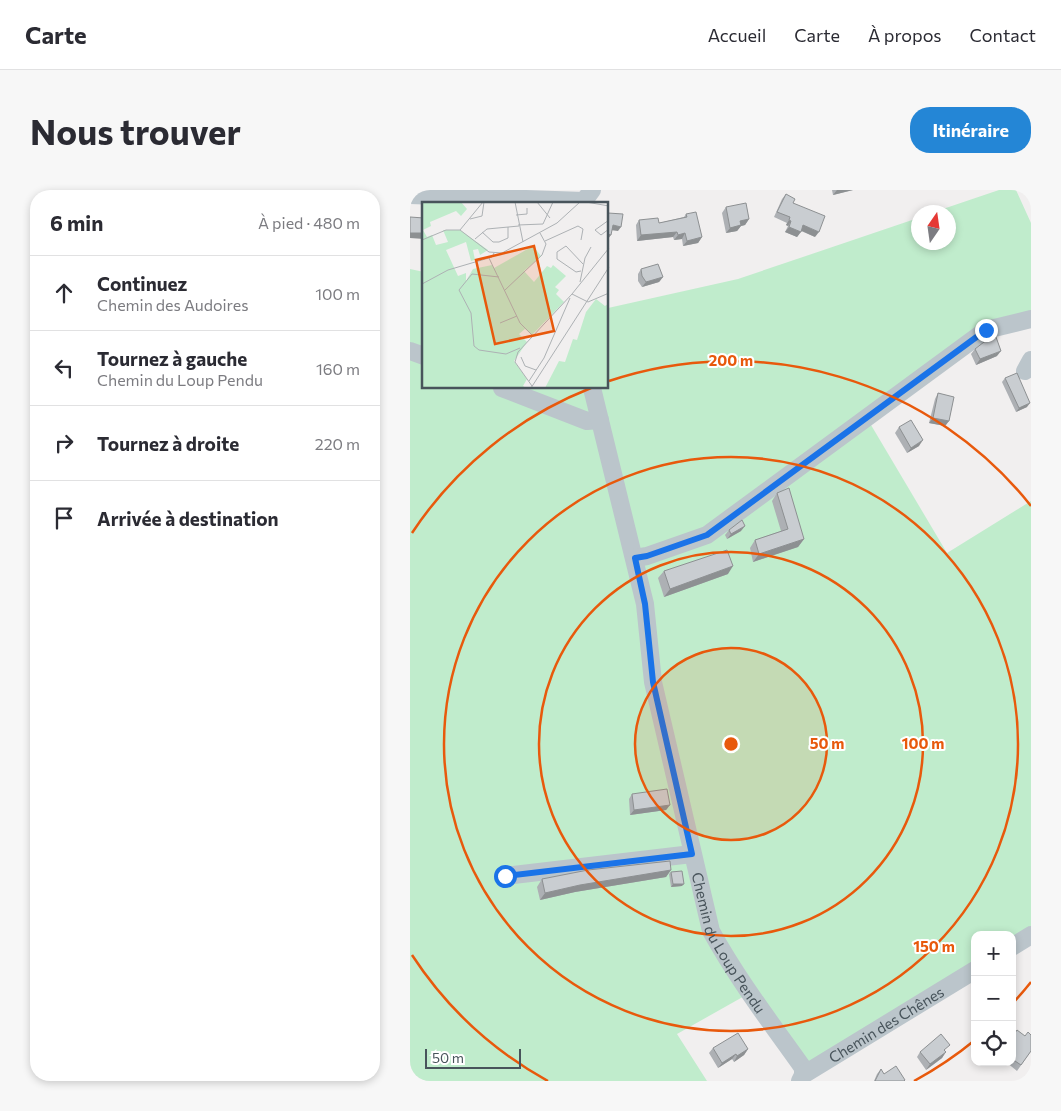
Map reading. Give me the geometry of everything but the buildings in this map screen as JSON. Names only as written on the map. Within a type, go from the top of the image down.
[{"type":"street","points":[[410,195],[549,202],[584,201],[592,190]]},
{"type":"street","points":[[635,558],[647,556],[707,535],[986,330],[1031,319]]},
{"type":"street","points":[[410,351],[422,355]]},
{"type":"street","points":[[504,389],[587,422],[600,420]]},
{"type":"street","name":"Chemin du Loup Pendu","points":[[592,389],[635,558],[645,604],[653,682],[711,931],[748,993],[804,1068],[802,1078]]},
{"type":"street","points":[[505,876],[692,854]]},
{"type":"street","points":[[1016,944],[1031,935]]},
{"type":"street","name":"Chemin des Chênes","points":[[802,1078],[971,972]]},
{"type":"green space","points":[[999,190],[1016,190],[1031,223],[1031,319],[986,330],[871,425],[947,553],[1031,501],[1031,935],[1016,944],[1016,931],[971,931],[971,972],[803,1075],[748,994],[677,1034],[707,1081],[410,1081],[410,269],[422,272],[422,389],[609,389],[609,308],[738,279],[911,220],[911,250],[956,250],[955,205]]},
{"type":"route","points":[[505,876],[692,854],[653,682],[645,604],[635,558],[647,556],[707,535],[986,330]]}]
